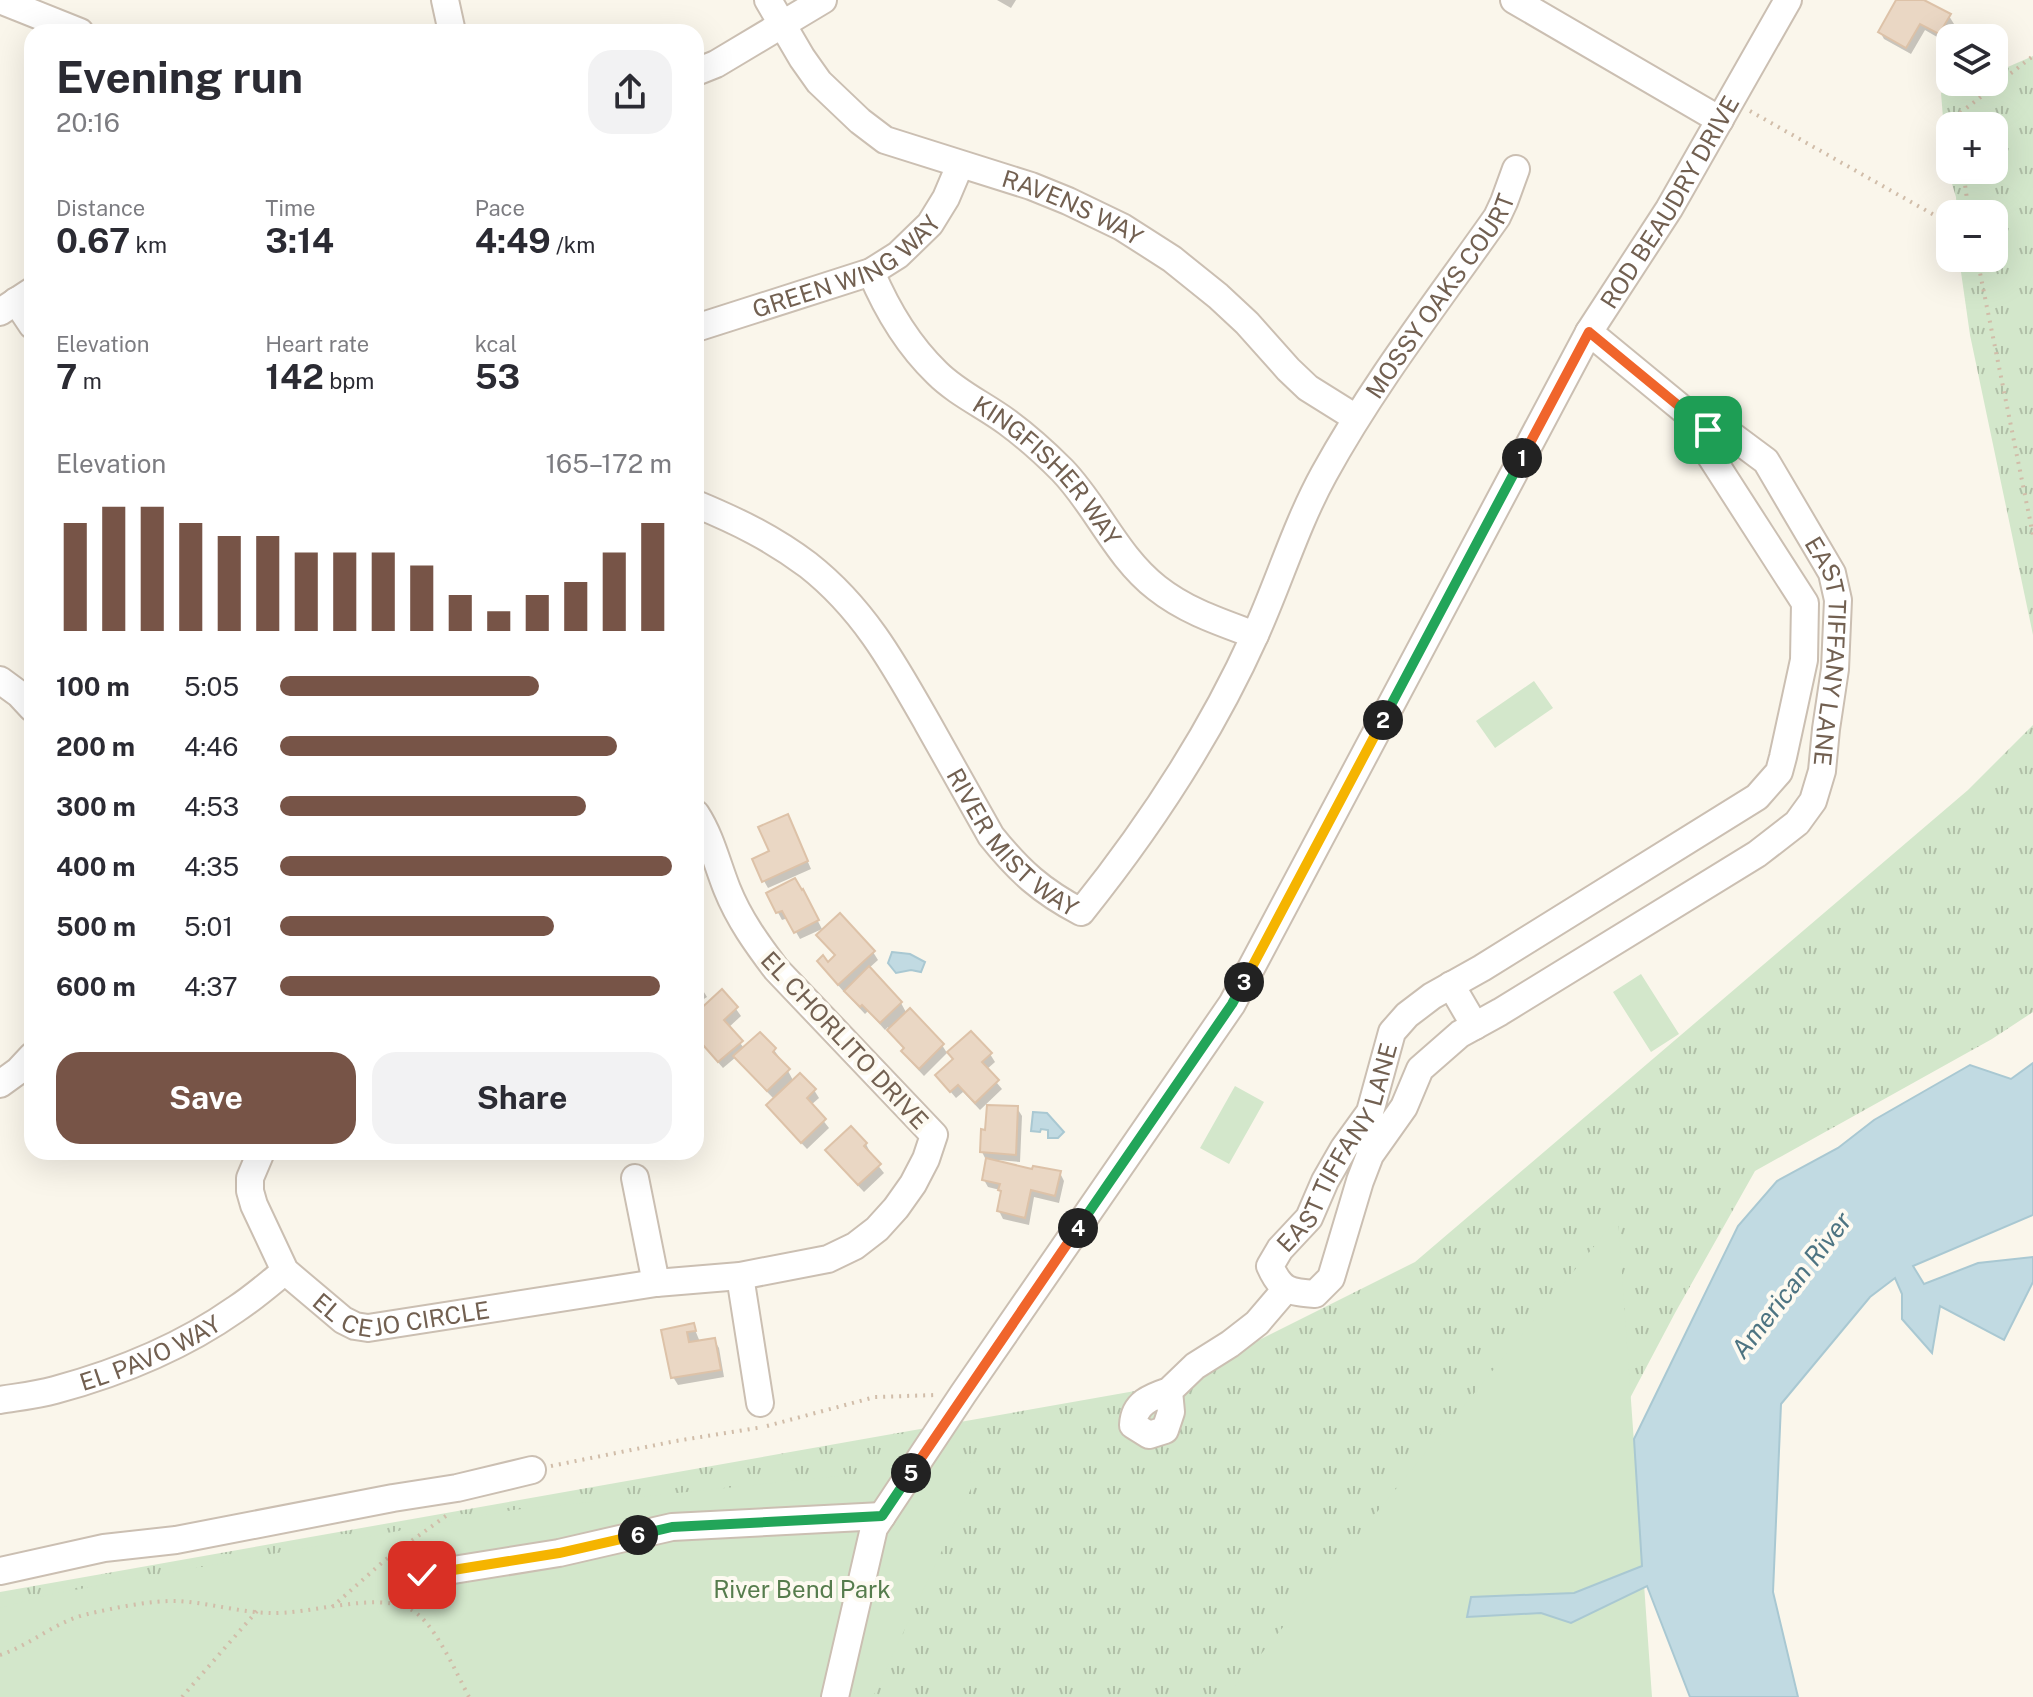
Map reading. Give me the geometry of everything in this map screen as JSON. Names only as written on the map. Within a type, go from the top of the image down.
[{"type":"street","points":[[0,0],[60,24]]},
{"type":"street","points":[[445,0],[450,24]]},
{"type":"street","name":"RAVENS WAY","points":[[768,0],[819,82],[885,140],[1031,186],[1122,227],[1218,296],[1308,388],[1356,418]]},
{"type":"street","points":[[704,69],[823,0]]},
{"type":"street","points":[[1514,0],[1725,110]]},
{"type":"street","name":"ROD BEAUDRY DRIVE","points":[[835,1697],[874,1528],[1232,1004],[1589,332],[1669,209],[1788,0]]},
{"type":"street","name":"GREEN WING WAY","points":[[704,325],[871,272],[898,255],[930,224],[946,198],[960,165]]},
{"type":"street","name":"MOSSY OAKS COURT","points":[[1356,418],[1497,217],[1516,169]]},
{"type":"street","name":"KINGFISHER WAY","points":[[871,272],[896,324],[915,350],[951,385],[1007,422],[1064,472],[1088,501],[1116,545],[1144,577],[1178,603],[1203,616],[1255,635]]},
{"type":"street","name":"EAST TIFFANY LANE","points":[[1589,332],[1708,430],[1723,429],[1766,461],[1832,573],[1838,600],[1835,669],[1822,771],[1813,801],[1797,823],[1757,854],[1460,1034],[1420,1069],[1404,1107],[1370,1155],[1331,1278],[1315,1294],[1295,1293],[1286,1289],[1277,1282],[1270,1266],[1280,1249],[1309,1218],[1332,1170],[1370,1112],[1392,1032],[1407,1015],[1432,996],[1757,797],[1779,772],[1804,660],[1805,603],[1704,446],[1708,430]]},
{"type":"street","name":"RIVER MIST WAY","points":[[704,507],[747,526],[778,544],[839,593],[888,654],[991,836],[1031,880],[1081,912],[1145,828],[1220,707],[1255,635],[1300,524],[1356,418]]},
{"type":"street","points":[[0,680],[24,699]]},
{"type":"street","name":"EL CHORLITO DRIVE","points":[[704,830],[728,891],[757,945],[776,969],[934,1135]]},
{"type":"street","points":[[1451,985],[1475,1026]]},
{"type":"street","points":[[0,1084],[24,1065]]},
{"type":"street","name":"EL CEJO CIRCLE","points":[[258,1160],[250,1178],[250,1191],[285,1271],[343,1320],[368,1328],[656,1283],[740,1276],[828,1259],[855,1246],[877,1229],[905,1196],[926,1159],[934,1135]]},
{"type":"street","points":[[635,1178],[656,1283]]},
{"type":"street","name":"EL PAVO WAY","points":[[0,1400],[52,1391],[146,1359],[198,1334],[285,1271]]},
{"type":"street","points":[[740,1276],[762,1415]]},
{"type":"street","points":[[1169,1391],[1195,1366],[1257,1323],[1286,1289]]},
{"type":"street","points":[[0,1571],[104,1548],[176,1540],[457,1488],[532,1470]]},
{"type":"street","points":[[422,1575],[559,1553],[672,1527],[882,1516]]},
{"type":"path","points":[[1961,112],[2033,56]]},
{"type":"path","points":[[1725,110],[1936,217]]},
{"type":"path","points":[[1980,272],[2033,535]]},
{"type":"path","points":[[762,1415],[875,1397],[963,1394]]},
{"type":"path","points":[[0,1655],[71,1618],[145,1604],[176,1601],[270,1613],[377,1602],[409,1608],[421,1616],[469,1697]]},
{"type":"path","points":[[182,1697],[257,1611]]},
{"type":"green space","points":[[2033,56],[2033,635],[1970,335],[1961,272],[2008,272],[2008,200],[1956,200],[1952,184],[2008,184],[2008,112],[1943,112],[1941,96],[2008,96],[2008,67]]},
{"type":"green space","points":[[1534,681],[1553,708],[1495,748],[1476,721]]},
{"type":"green space","points":[[2033,725],[2033,1012],[1992,1039],[1755,1171],[1675,1313],[1472,1697],[0,1697],[0,1592],[1169,1385],[1415,1262],[1968,790]]},
{"type":"green space","points":[[1641,974],[1679,1034],[1651,1052],[1613,992]]},
{"type":"green space","points":[[1235,1086],[1264,1102],[1229,1164],[1200,1148]]},
{"type":"green space","points":[[1618,1217],[1652,1697],[1226,1697]]},
{"type":"green space","name":"River Bend Park","points":[[984,1461],[873,1697],[0,1697],[0,1608],[47,1595],[513,1510]]},
{"type":"water","points":[[892,952],[910,954],[925,962],[921,972],[896,973],[888,963]]},
{"type":"water","name":"American River","points":[[2033,1063],[2033,1215],[1913,1266],[1924,1284],[1978,1263],[2033,1257],[2033,1282],[2004,1340],[1940,1306],[1932,1353],[1902,1319],[1902,1294],[1895,1278],[1870,1297],[1781,1404],[1773,1592],[1798,1697],[1690,1697],[1647,1586],[1571,1623],[1541,1613],[1467,1617],[1471,1597],[1574,1593],[1642,1566],[1634,1439],[1738,1226],[1777,1181],[1838,1148],[1874,1120],[1970,1065],[2011,1079]]},
{"type":"water","points":[[1033,1112],[1047,1113],[1064,1132],[1058,1138],[1048,1138],[1048,1130],[1031,1131]]},
{"type":"building","points":[[1896,0],[1924,0],[1951,14],[1945,24],[1936,24],[1936,32],[1920,24],[1906,48],[1878,32]]},
{"type":"building","points":[[788,814],[808,861],[762,882],[752,859],[769,851],[758,827]]},
{"type":"building","points":[[795,878],[819,920],[794,933],[782,911],[776,913],[766,893]]},
{"type":"building","points":[[840,913],[875,951],[838,985],[817,961],[823,955],[828,962],[835,955],[816,935]]},
{"type":"building","points":[[869,966],[902,1002],[880,1023],[844,991]]},
{"type":"building","points":[[722,989],[738,1007],[724,1020],[743,1041],[718,1062],[704,1046],[704,1006]]},
{"type":"building","points":[[910,1008],[944,1044],[919,1069],[901,1051],[904,1048],[887,1030]]},
{"type":"building","points":[[971,1031],[992,1053],[982,1062],[999,1080],[975,1103],[958,1085],[950,1092],[935,1075],[953,1059],[947,1052]]},
{"type":"building","points":[[760,1032],[776,1048],[773,1052],[790,1069],[767,1091],[733,1056]]},
{"type":"building","points":[[800,1073],[816,1089],[807,1098],[826,1119],[801,1143],[766,1105]]},
{"type":"building","points":[[987,1105],[1018,1106],[1016,1155],[980,1152]]},
{"type":"building","points":[[851,1126],[881,1164],[858,1185],[825,1150]]},
{"type":"building","points":[[986,1158],[1032,1169],[1033,1166],[1061,1171],[1055,1196],[1031,1190],[1025,1218],[997,1211],[1000,1184],[982,1180]]},
{"type":"building","points":[[694,1323],[696,1331],[687,1332],[689,1342],[715,1338],[721,1370],[671,1378],[661,1330]]},
{"type":"route","points":[[422,1575],[559,1553],[672,1527],[882,1516],[1232,1004],[1589,332],[1708,430]]}]
